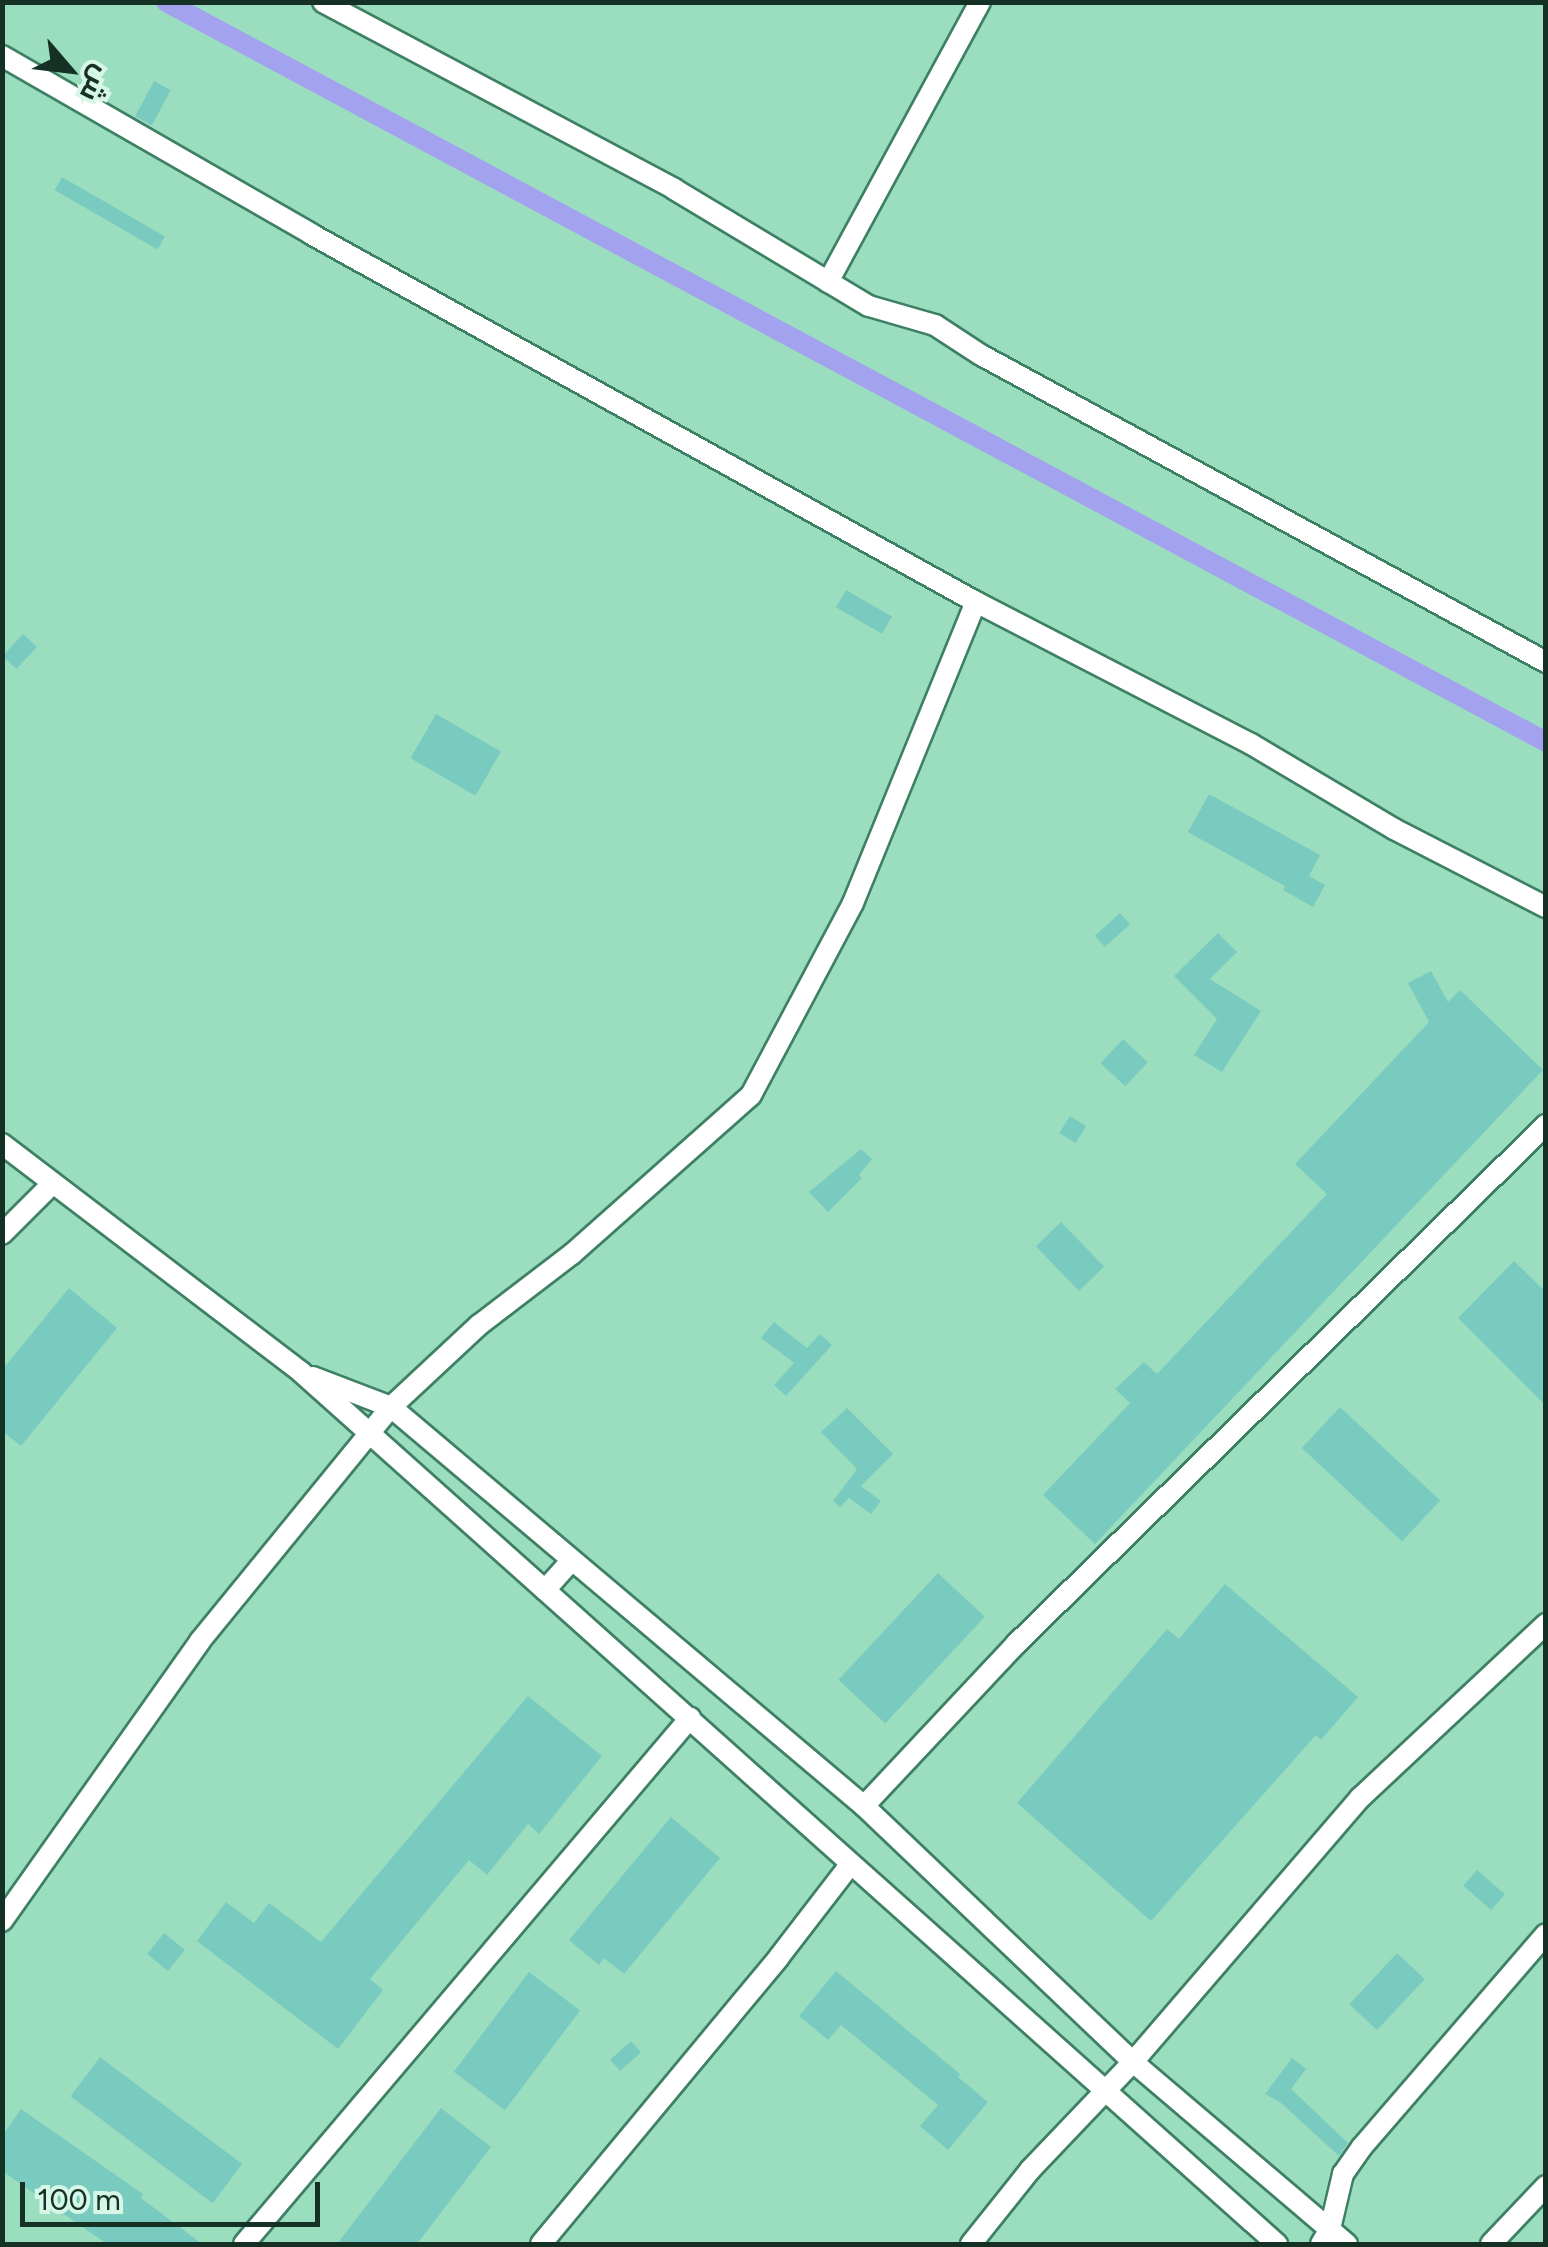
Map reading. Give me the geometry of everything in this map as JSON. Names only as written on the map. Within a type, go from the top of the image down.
[{"type":"street","points":[[323,2],[674,189],[869,306],[936,325],[981,355],[1546,662]]},
{"type":"street","points":[[828,282],[980,2]]},
{"type":"street","points":[[2,56],[311,234],[976,602],[1251,744],[1394,830],[1546,907]]},
{"type":"street","points":[[2,1921],[200,1642],[391,1407],[479,1325],[572,1254],[752,1095],[853,904],[976,602]]},
{"type":"street","points":[[864,1806],[1016,1644],[1546,1125]]},
{"type":"street","points":[[2,1144],[302,1372],[690,1718],[849,1866],[1276,2244]]},
{"type":"street","points":[[2,1234],[51,1185]]},
{"type":"street","points":[[302,1372],[391,1407],[864,1806],[1133,2062],[1326,2237],[1347,2244]]},
{"type":"street","points":[[432,1490],[453,1459]]},
{"type":"street","points":[[546,1590],[572,1560]]},
{"type":"street","points":[[970,2244],[1030,2170],[1133,2062],[1360,1798],[1546,1624]]},
{"type":"street","points":[[244,2244],[690,1718]]},
{"type":"street","points":[[541,2244],[780,1957],[849,1866]]},
{"type":"street","points":[[1326,2237],[1343,2174],[1352,2160],[1546,1934]]},
{"type":"street","points":[[1492,2244],[1546,2186]]},
{"type":"building","points":[[154,81],[171,90],[152,125],[135,116]]},
{"type":"building","points":[[62,177],[165,236],[158,249],[54,190]]},
{"type":"building","points":[[846,590],[892,616],[882,634],[836,607]]},
{"type":"building","points":[[23,634],[37,647],[16,669],[3,656]]},
{"type":"building","points":[[436,714],[501,752],[475,796],[410,758]]},
{"type":"building","points":[[1209,794],[1320,855],[1309,876],[1325,885],[1313,907],[1283,890],[1285,886],[1188,832]]},
{"type":"building","points":[[1120,913],[1130,924],[1105,947],[1095,936]]},
{"type":"building","points":[[1218,933],[1237,952],[1210,979],[1261,1011],[1222,1072],[1194,1055],[1217,1019],[1174,976]]},
{"type":"building","points":[[1431,971],[1448,1002],[1460,990],[1543,1070],[1095,1544],[1043,1495],[1130,1403],[1115,1389],[1144,1362],[1157,1374],[1327,1194],[1295,1164],[1429,1022],[1408,983]]},
{"type":"building","points":[[1123,1039],[1148,1062],[1125,1086],[1100,1063]]},
{"type":"building","points":[[1070,1116],[1086,1126],[1076,1143],[1059,1133]]},
{"type":"building","points":[[861,1149],[872,1159],[859,1175],[862,1178],[828,1212],[809,1192]]},
{"type":"building","points":[[1061,1222],[1104,1267],[1079,1291],[1036,1246]]},
{"type":"building","points":[[1514,1261],[1546,1292],[1546,1406],[1458,1318]]},
{"type":"building","points":[[69,1288],[117,1328],[21,1446],[2,1431],[2,1370]]},
{"type":"building","points":[[774,1322],[807,1348],[820,1334],[832,1345],[786,1396],[774,1385],[794,1363],[761,1338]]},
{"type":"building","points":[[1340,1407],[1440,1500],[1402,1541],[1302,1448]]},
{"type":"building","points":[[847,1408],[893,1454],[861,1486],[881,1501],[871,1514],[849,1498],[840,1507],[833,1501],[857,1469],[821,1432]]},
{"type":"building","points":[[938,1573],[985,1617],[885,1723],[838,1680]]},
{"type":"building","points":[[1225,1584],[1358,1697],[1321,1740],[1316,1735],[1151,1921],[1017,1803],[1167,1629],[1179,1639]]},
{"type":"building","points":[[528,1696],[602,1756],[539,1834],[528,1824],[487,1875],[469,1860],[370,1979],[383,1990],[338,2049],[197,1941],[226,1902],[254,1923],[269,1903],[321,1942]]},
{"type":"building","points":[[671,1817],[720,1858],[624,1974],[604,1958],[599,1965],[569,1940]]},
{"type":"building","points":[[1477,1870],[1505,1894],[1491,1910],[1463,1886]]},
{"type":"building","points":[[164,1933],[185,1950],[168,1971],[147,1954]]},
{"type":"building","points":[[1397,1953],[1425,1979],[1377,2030],[1349,2004]]},
{"type":"building","points":[[836,1971],[988,2102],[948,2150],[920,2126],[938,2105],[841,2025],[828,2040],[799,2016]]},
{"type":"building","points":[[529,1972],[580,2011],[505,2110],[454,2072]]},
{"type":"building","points":[[631,2041],[641,2052],[620,2071],[610,2060]]},
{"type":"building","points":[[100,2057],[242,2164],[213,2203],[71,2096]]},
{"type":"building","points":[[1292,2058],[1306,2069],[1291,2089],[1348,2143],[1339,2156],[1281,2103],[1265,2094]]},
{"type":"building","points":[[441,2108],[491,2147],[417,2244],[337,2244]]},
{"type":"building","points":[[21,2109],[143,2194],[141,2198],[202,2244],[107,2244],[2,2171],[2,2136]]},
{"type":"waterway","points":[[166,2],[1546,742]]}]
